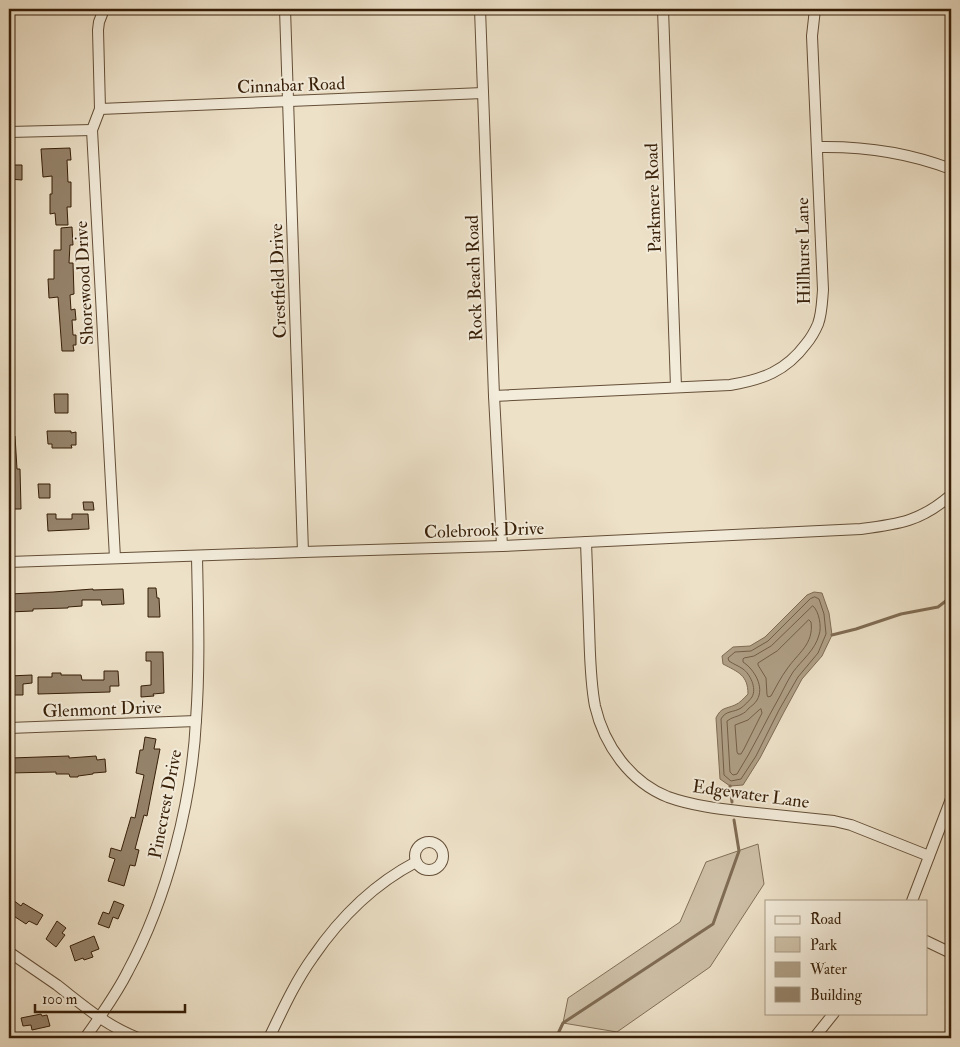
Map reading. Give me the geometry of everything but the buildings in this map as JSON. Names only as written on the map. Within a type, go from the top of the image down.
[{"type":"street","name":"Shorewood Drive","points":[[104,9],[98,30],[100,109],[92,130],[115,558]]},
{"type":"street","name":"Crestfield Drive","points":[[285,9],[303,552]]},
{"type":"street","name":"Rock Beach Road","points":[[480,9],[494,396],[502,546]]},
{"type":"street","name":"Parkmere Road","points":[[663,9],[676,387]]},
{"type":"street","name":"Hillhurst Lane","points":[[494,396],[730,385],[751,382],[769,375],[788,364],[800,353],[818,324],[823,290],[812,36],[815,9]]},
{"type":"street","name":"Cinnabar Road","points":[[100,109],[483,93]]},
{"type":"street","points":[[9,132],[92,130]]},
{"type":"street","points":[[817,147],[870,148],[928,160],[951,169]]},
{"type":"street","name":"Colebrook Drive","points":[[9,562],[502,546],[861,529],[909,521],[940,505],[951,495]]},
{"type":"street","name":"Edgewater Lane","points":[[586,542],[590,662],[596,706],[608,741],[616,756],[629,772],[649,787],[668,797],[694,804],[732,810],[834,821],[860,828],[929,856]]},
{"type":"street","name":"Pinecrest Drive","points":[[84,1038],[99,1018],[132,964],[165,884],[175,848],[186,801],[193,758],[196,722],[199,667],[197,556]]},
{"type":"street","name":"Glenmont Drive","points":[[9,728],[196,722]]},
{"type":"street","points":[[912,900],[951,799]]},
{"type":"street","points":[[267,1038],[269,1038],[312,958],[331,932],[354,907],[379,886],[416,862]]},
{"type":"street","points":[[928,942],[951,953]]},
{"type":"street","points":[[9,952],[99,1018],[123,1032],[138,1038]]},
{"type":"street","points":[[814,1038],[833,1014]]},
{"type":"green space","points":[[758,844],[764,884],[710,967],[617,1032],[563,1023],[568,998],[680,922],[706,862]]},
{"type":"water","points":[[814,592],[822,593],[829,613],[832,635],[822,656],[802,679],[760,758],[743,785],[730,786],[720,779],[716,718],[722,710],[742,700],[748,694],[748,688],[744,678],[738,672],[723,664],[722,656],[733,647],[750,646],[765,637],[807,595]]},
{"type":"waterway","points":[[832,635],[901,614],[938,607],[951,597]]},
{"type":"waterway","points":[[730,786],[732,802]]},
{"type":"waterway","points":[[556,1038],[563,1023],[713,924],[739,851],[734,820]]}]
